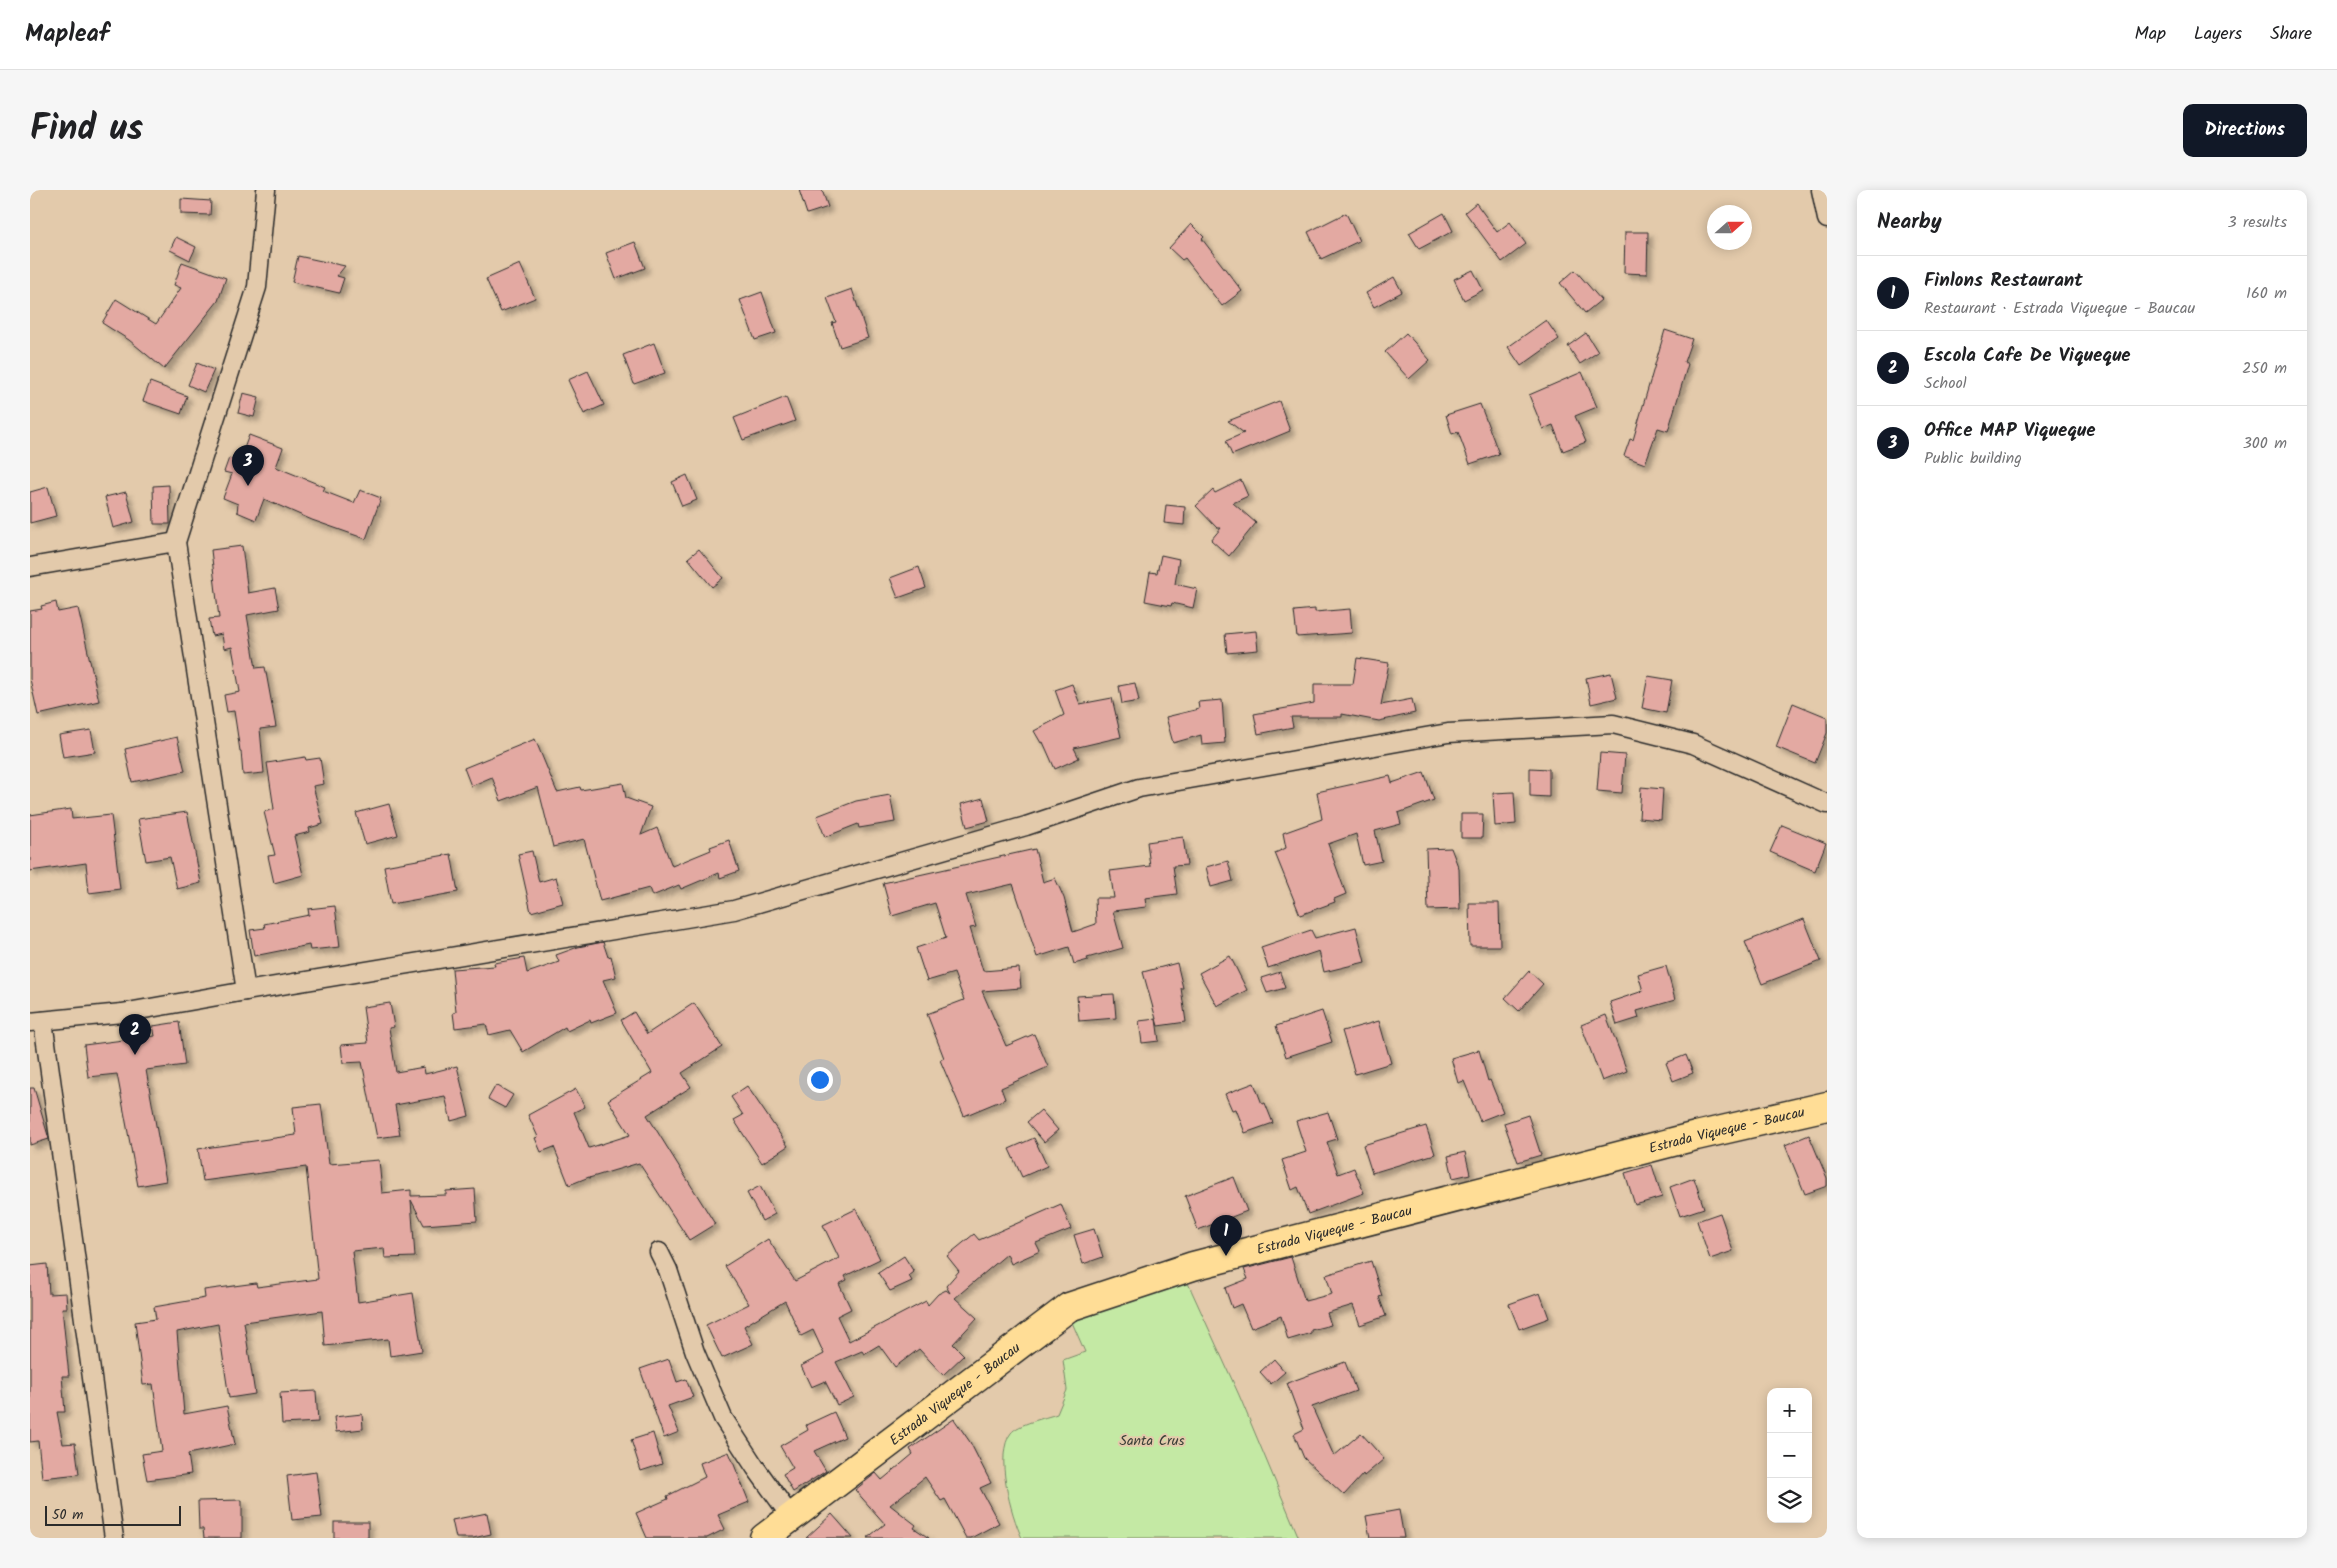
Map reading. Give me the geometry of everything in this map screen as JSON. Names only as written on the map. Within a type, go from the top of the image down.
[{"type":"main road","name":"Estrada Viqueque - Baucau","points":[[764,1538],[1069,1307],[1193,1266],[1696,1136],[1827,1106]]},
{"type":"street","points":[[246,991],[176,542],[257,288],[266,190]]},
{"type":"street","points":[[1821,190],[1827,219]]},
{"type":"street","points":[[30,567],[176,542]]},
{"type":"street","points":[[114,1538],[37,1022],[122,1014],[246,991],[734,910],[1026,826],[1139,788],[1448,733],[1612,724],[1693,744],[1827,804]]},
{"type":"street","points":[[659,1252],[668,1270],[695,1352],[724,1418],[755,1467],[791,1517]]},
{"type":"green space","name":"Santa Crus","points":[[1187,1281],[1239,1395],[1299,1538],[1022,1538],[1013,1515],[1006,1485],[1004,1455],[1006,1443],[1011,1433],[1019,1427],[1057,1414],[1067,1390],[1063,1360],[1085,1352],[1071,1320]]},
{"type":"building","points":[[799,190],[822,190],[828,207],[807,214]]},
{"type":"building","points":[[181,199],[211,201],[210,215],[181,214]]},
{"type":"building","points":[[1476,203],[1497,232],[1510,222],[1526,244],[1502,262],[1465,212]]},
{"type":"building","points":[[1346,213],[1359,241],[1321,259],[1308,232]]},
{"type":"building","points":[[1444,213],[1453,231],[1419,249],[1409,233]]},
{"type":"building","points":[[1191,224],[1204,237],[1202,239],[1242,291],[1222,306],[1185,258],[1182,260],[1169,248]]},
{"type":"building","points":[[1625,232],[1648,232],[1647,274],[1624,273]]},
{"type":"building","points":[[176,237],[196,247],[190,260],[170,250]]},
{"type":"building","points":[[635,242],[645,268],[616,279],[606,253]]},
{"type":"building","points":[[298,256],[345,266],[337,276],[344,278],[339,293],[292,282]]},
{"type":"building","points":[[182,262],[226,278],[218,301],[164,369],[129,340],[102,323],[116,299],[156,324],[181,288],[174,285]]},
{"type":"building","points":[[520,264],[535,298],[501,312],[486,279]]},
{"type":"building","points":[[1473,270],[1483,290],[1464,300],[1454,279]]},
{"type":"building","points":[[1575,270],[1601,300],[1585,313],[1560,283]]},
{"type":"building","points":[[1394,277],[1402,292],[1374,307],[1366,293]]},
{"type":"building","points":[[852,289],[868,338],[840,347],[832,323],[836,322],[827,298]]},
{"type":"building","points":[[762,292],[776,333],[755,340],[740,300]]},
{"type":"building","points":[[1546,320],[1559,339],[1521,366],[1508,347]]},
{"type":"building","points":[[1665,330],[1692,339],[1684,362],[1688,364],[1668,431],[1658,428],[1645,464],[1624,456],[1630,439],[1633,440]]},
{"type":"building","points":[[1406,333],[1430,360],[1409,379],[1385,352]]},
{"type":"building","points":[[1586,333],[1598,352],[1580,364],[1568,346]]},
{"type":"building","points":[[654,343],[665,373],[634,384],[623,355]]},
{"type":"building","points":[[197,363],[214,370],[204,392],[188,385]]},
{"type":"building","points":[[588,371],[604,405],[584,414],[568,380]]},
{"type":"building","points":[[1582,372],[1597,407],[1575,416],[1586,442],[1563,451],[1553,425],[1543,429],[1529,395]]},
{"type":"building","points":[[150,382],[187,396],[181,414],[143,401]]},
{"type":"building","points":[[243,393],[259,397],[254,417],[238,413]]},
{"type":"building","points":[[786,397],[795,421],[743,440],[734,418]]},
{"type":"building","points":[[1279,401],[1290,431],[1232,455],[1226,441],[1244,433],[1228,421]]},
{"type":"building","points":[[1480,404],[1499,454],[1470,464],[1458,432],[1452,434],[1446,415]]},
{"type":"building","points":[[249,435],[283,448],[276,467],[325,487],[323,491],[354,503],[360,490],[381,498],[366,539],[312,520],[264,499],[256,520],[237,512],[238,504],[223,498],[232,474],[224,472],[229,458],[239,462]]},
{"type":"building","points":[[687,475],[697,500],[682,506],[672,482]]},
{"type":"building","points":[[1241,480],[1248,496],[1233,503],[1256,523],[1229,556],[1211,540],[1221,528],[1217,528],[1196,506],[1213,490],[1215,493]]},
{"type":"building","points":[[169,485],[170,524],[154,524],[153,486]]},
{"type":"building","points":[[48,487],[56,516],[30,523],[30,492]]},
{"type":"building","points":[[126,492],[134,522],[113,528],[105,497]]},
{"type":"building","points":[[1166,505],[1185,507],[1184,525],[1164,523]]},
{"type":"building","points":[[242,546],[248,593],[275,588],[279,609],[247,615],[256,668],[265,667],[276,727],[260,729],[264,773],[243,775],[234,711],[227,712],[224,695],[240,692],[232,647],[224,649],[222,634],[212,636],[209,619],[219,618],[211,550]]},
{"type":"building","points":[[699,549],[723,578],[712,587],[688,558]]},
{"type":"building","points":[[1161,555],[1179,559],[1175,584],[1197,589],[1193,608],[1172,603],[1171,606],[1145,601],[1150,572],[1157,573]]},
{"type":"building","points":[[919,567],[926,588],[898,598],[890,578]]},
{"type":"building","points":[[56,602],[58,612],[78,608],[99,701],[38,715],[30,679],[30,611],[42,609],[41,606]]},
{"type":"building","points":[[1315,609],[1315,612],[1350,609],[1352,633],[1297,637],[1294,611]]},
{"type":"building","points":[[1256,631],[1258,650],[1227,653],[1225,634]]},
{"type":"building","points":[[1357,658],[1389,663],[1381,705],[1412,699],[1415,713],[1379,721],[1342,714],[1342,717],[1291,717],[1293,727],[1258,734],[1254,714],[1314,703],[1314,684],[1353,684]]},
{"type":"building","points":[[1611,673],[1617,698],[1591,704],[1586,678]]},
{"type":"building","points":[[1648,676],[1672,680],[1666,713],[1642,708]]},
{"type":"building","points":[[1135,683],[1139,701],[1122,704],[1119,686]]},
{"type":"building","points":[[1072,684],[1080,704],[1112,698],[1121,737],[1074,748],[1079,758],[1055,769],[1043,742],[1041,743],[1034,731],[1064,715],[1055,690]]},
{"type":"building","points":[[1222,700],[1225,743],[1202,745],[1201,735],[1173,743],[1166,717],[1199,709],[1198,702]]},
{"type":"building","points":[[1793,703],[1827,717],[1827,733],[1815,763],[1776,747]]},
{"type":"building","points":[[91,730],[95,752],[63,757],[59,735]]},
{"type":"building","points":[[177,737],[185,771],[132,782],[125,749]]},
{"type":"building","points":[[535,739],[557,792],[580,787],[581,790],[623,783],[626,798],[651,807],[641,835],[657,828],[672,866],[711,850],[710,847],[729,840],[739,871],[720,878],[719,873],[681,889],[679,885],[652,896],[649,888],[600,901],[584,839],[553,847],[538,787],[501,801],[492,777],[471,786],[464,768]]},
{"type":"building","points":[[1600,753],[1625,755],[1622,793],[1597,791]]},
{"type":"building","points":[[305,757],[306,760],[320,758],[324,784],[313,786],[323,824],[309,828],[310,832],[294,836],[303,875],[274,883],[268,856],[275,855],[264,812],[274,809],[267,763]]},
{"type":"building","points":[[1530,768],[1549,769],[1549,797],[1530,796]]},
{"type":"building","points":[[1424,772],[1434,800],[1398,813],[1401,824],[1375,831],[1382,861],[1363,865],[1356,834],[1328,844],[1346,894],[1334,899],[1335,902],[1300,915],[1275,853],[1286,848],[1283,833],[1322,819],[1317,792],[1390,776],[1392,783]]},
{"type":"building","points":[[1641,787],[1663,789],[1661,820],[1639,818]]},
{"type":"building","points":[[1514,792],[1516,824],[1495,826],[1493,793]]},
{"type":"building","points":[[890,795],[895,822],[859,828],[858,824],[825,837],[817,816],[856,801]]},
{"type":"building","points":[[983,798],[989,821],[967,827],[961,804]]},
{"type":"building","points":[[389,804],[398,835],[365,844],[356,813]]},
{"type":"building","points":[[71,809],[72,819],[111,815],[120,889],[89,893],[86,863],[30,871],[30,815]]},
{"type":"building","points":[[187,812],[201,883],[177,889],[170,857],[146,861],[138,819]]},
{"type":"building","points":[[1461,814],[1483,814],[1482,838],[1461,838]]},
{"type":"building","points":[[1782,825],[1826,843],[1815,871],[1770,852]]},
{"type":"building","points":[[1183,837],[1187,865],[1173,866],[1177,894],[1145,898],[1146,907],[1113,911],[1123,948],[1087,958],[1088,960],[1074,964],[1069,947],[1037,957],[1013,884],[966,895],[976,927],[970,928],[983,971],[1019,968],[1021,988],[982,991],[1006,1046],[1034,1034],[1048,1067],[1001,1088],[1005,1099],[964,1116],[940,1060],[944,1058],[927,1014],[964,1000],[954,973],[927,981],[916,948],[946,938],[935,903],[892,916],[883,883],[1035,849],[1043,882],[1055,878],[1064,898],[1073,932],[1096,924],[1095,898],[1114,898],[1110,871],[1150,866],[1147,842]]},
{"type":"building","points":[[1451,848],[1459,869],[1460,909],[1428,910],[1426,849]]},
{"type":"building","points":[[532,851],[539,882],[556,877],[563,903],[531,912],[518,854]]},
{"type":"building","points":[[451,854],[458,892],[391,904],[384,866]]},
{"type":"building","points":[[1228,861],[1233,881],[1211,887],[1206,867]]},
{"type":"building","points":[[1469,903],[1499,903],[1500,946],[1470,946]]},
{"type":"building","points":[[335,906],[340,947],[310,950],[309,945],[254,956],[250,930],[265,928],[264,924],[309,915],[308,909]]},
{"type":"building","points":[[1804,919],[1821,961],[1762,984],[1745,942]]},
{"type":"building","points":[[1356,927],[1365,962],[1324,972],[1319,951],[1268,968],[1261,947],[1311,930],[1315,938]]},
{"type":"building","points":[[603,942],[608,957],[611,956],[616,977],[603,980],[617,1013],[591,1023],[590,1020],[567,1031],[565,1027],[523,1052],[510,1030],[489,1035],[486,1024],[455,1028],[453,1013],[456,1012],[452,969],[495,966],[494,963],[524,958],[527,973],[559,962],[556,955],[578,947]]},
{"type":"building","points":[[1230,956],[1247,990],[1217,1006],[1199,973]]},
{"type":"building","points":[[1177,963],[1183,988],[1181,988],[1186,1022],[1158,1026],[1143,972]]},
{"type":"building","points":[[1666,966],[1675,1000],[1637,1011],[1639,1018],[1617,1025],[1610,1002],[1643,991],[1638,974]]},
{"type":"building","points":[[1529,971],[1543,984],[1519,1011],[1505,998]]},
{"type":"building","points":[[1280,972],[1285,988],[1267,993],[1261,978]]},
{"type":"building","points":[[1114,994],[1116,1018],[1079,1021],[1077,996]]},
{"type":"building","points":[[390,1003],[394,1027],[389,1028],[396,1072],[424,1067],[425,1074],[457,1066],[469,1116],[451,1121],[445,1096],[395,1105],[400,1135],[377,1138],[362,1062],[343,1063],[341,1045],[368,1043],[363,1007]]},
{"type":"building","points":[[694,1003],[722,1047],[682,1073],[691,1087],[647,1115],[715,1224],[689,1240],[639,1163],[589,1177],[569,1185],[554,1147],[541,1152],[535,1138],[538,1137],[528,1115],[576,1089],[585,1107],[574,1112],[589,1148],[630,1135],[608,1100],[652,1073],[621,1020],[634,1012],[647,1034]]},
{"type":"building","points":[[1322,1011],[1332,1042],[1286,1057],[1276,1026]]},
{"type":"building","points":[[1606,1015],[1627,1071],[1602,1081],[1581,1025]]},
{"type":"building","points":[[1156,1019],[1159,1041],[1142,1043],[1139,1021]]},
{"type":"building","points":[[1379,1021],[1391,1063],[1355,1074],[1342,1031]]},
{"type":"building","points":[[179,1022],[185,1065],[146,1070],[166,1181],[138,1186],[117,1074],[88,1077],[84,1045],[155,1036],[153,1026]]},
{"type":"building","points":[[1479,1050],[1488,1081],[1490,1080],[1503,1112],[1480,1121],[1464,1081],[1458,1083],[1451,1058]]},
{"type":"building","points":[[1686,1055],[1693,1073],[1673,1081],[1666,1063]]},
{"type":"building","points":[[1254,1083],[1262,1104],[1265,1103],[1273,1123],[1245,1133],[1236,1109],[1232,1110],[1225,1094]]},
{"type":"building","points":[[496,1085],[513,1095],[505,1108],[488,1099]]},
{"type":"building","points":[[747,1086],[788,1146],[762,1163],[734,1120],[743,1115],[731,1097]]},
{"type":"building","points":[[30,1088],[34,1088],[49,1139],[30,1145]]},
{"type":"building","points":[[321,1104],[329,1164],[379,1160],[382,1193],[411,1190],[411,1196],[446,1195],[446,1191],[475,1189],[477,1221],[424,1225],[411,1200],[415,1257],[385,1258],[384,1248],[352,1251],[358,1302],[413,1293],[422,1351],[390,1356],[388,1339],[325,1346],[322,1311],[244,1322],[255,1394],[229,1398],[218,1324],[177,1332],[184,1414],[227,1406],[235,1444],[188,1454],[191,1474],[147,1480],[142,1454],[162,1451],[153,1384],[143,1385],[135,1322],[156,1319],[154,1307],[205,1298],[204,1290],[256,1283],[257,1287],[318,1279],[306,1167],[203,1181],[198,1149],[296,1135],[293,1107]]},
{"type":"building","points":[[1041,1110],[1058,1130],[1044,1142],[1027,1122]]},
{"type":"building","points":[[1328,1112],[1337,1139],[1327,1142],[1338,1174],[1354,1168],[1364,1193],[1308,1214],[1298,1187],[1292,1190],[1282,1160],[1306,1152],[1296,1121]]},
{"type":"building","points":[[1528,1115],[1541,1155],[1518,1162],[1504,1123]]},
{"type":"building","points":[[1426,1126],[1435,1154],[1372,1173],[1363,1145]]},
{"type":"building","points":[[1809,1135],[1827,1178],[1827,1186],[1805,1194],[1785,1145]]},
{"type":"building","points":[[1034,1138],[1047,1166],[1022,1177],[1009,1149]]},
{"type":"building","points":[[1465,1152],[1470,1174],[1453,1178],[1448,1156]]},
{"type":"building","points":[[1652,1165],[1662,1197],[1635,1205],[1625,1173]]},
{"type":"building","points":[[1234,1177],[1247,1211],[1198,1230],[1185,1196]]},
{"type":"building","points":[[1694,1178],[1704,1208],[1680,1216],[1670,1187]]},
{"type":"building","points":[[760,1186],[775,1214],[762,1221],[747,1193]]},
{"type":"building","points":[[1061,1204],[1071,1229],[1036,1243],[1040,1251],[1011,1264],[1007,1254],[955,1298],[977,1318],[953,1344],[964,1355],[943,1375],[919,1349],[895,1367],[879,1345],[864,1354],[862,1351],[836,1362],[854,1397],[837,1405],[825,1381],[811,1387],[801,1366],[824,1354],[813,1330],[801,1336],[785,1301],[744,1326],[753,1344],[722,1358],[706,1325],[749,1304],[725,1266],[768,1239],[795,1281],[839,1258],[823,1225],[856,1209],[880,1259],[845,1276],[847,1280],[839,1284],[851,1309],[837,1316],[849,1341],[926,1301],[928,1305],[938,1294],[946,1290],[950,1293],[946,1286],[959,1271],[947,1256],[974,1234],[979,1240]]},
{"type":"building","points":[[1720,1213],[1733,1251],[1710,1259],[1697,1221]]},
{"type":"building","points":[[1094,1229],[1103,1257],[1083,1264],[1074,1235]]},
{"type":"building","points":[[904,1256],[914,1272],[909,1276],[912,1281],[890,1291],[878,1273]]},
{"type":"building","points":[[1291,1257],[1305,1301],[1332,1294],[1326,1275],[1371,1261],[1382,1296],[1379,1297],[1386,1316],[1360,1325],[1353,1305],[1327,1313],[1331,1325],[1311,1330],[1311,1333],[1288,1340],[1281,1316],[1251,1328],[1241,1304],[1232,1308],[1225,1288],[1248,1279],[1244,1269]]},
{"type":"building","points":[[47,1264],[49,1294],[66,1293],[67,1308],[62,1308],[69,1376],[62,1376],[65,1412],[57,1412],[63,1444],[75,1443],[79,1474],[42,1478],[38,1441],[30,1442],[30,1266]]},
{"type":"building","points":[[1540,1293],[1549,1318],[1519,1329],[1509,1304]]},
{"type":"building","points":[[669,1359],[677,1382],[686,1379],[693,1397],[668,1406],[679,1432],[664,1438],[640,1369]]},
{"type":"building","points":[[1274,1359],[1285,1372],[1271,1384],[1260,1372]]},
{"type":"building","points":[[1345,1362],[1356,1391],[1312,1407],[1334,1456],[1361,1433],[1384,1459],[1364,1476],[1363,1474],[1344,1495],[1304,1458],[1294,1434],[1304,1429],[1287,1383]]},
{"type":"building","points":[[316,1391],[318,1422],[282,1424],[280,1393]]},
{"type":"building","points":[[834,1412],[845,1437],[814,1451],[826,1471],[793,1492],[783,1474],[793,1468],[780,1446],[808,1430],[806,1425]]},
{"type":"building","points":[[362,1414],[363,1429],[336,1432],[334,1417]]},
{"type":"building","points":[[954,1419],[970,1442],[991,1483],[980,1488],[999,1523],[971,1538],[966,1538],[945,1499],[941,1501],[925,1477],[890,1505],[916,1525],[914,1528],[929,1538],[867,1538],[885,1524],[855,1490],[876,1473],[882,1480],[913,1454],[910,1449]]},
{"type":"building","points":[[653,1433],[662,1464],[641,1471],[631,1440]]},
{"type":"building","points":[[729,1452],[749,1502],[718,1515],[725,1529],[707,1538],[647,1538],[636,1513],[668,1499],[667,1496],[705,1477],[700,1463]]},
{"type":"building","points":[[316,1472],[322,1517],[292,1520],[287,1476]]},
{"type":"building","points":[[242,1500],[242,1538],[204,1538],[203,1529],[199,1529],[198,1501]]},
{"type":"building","points":[[1399,1510],[1404,1538],[1370,1538],[1366,1516]]},
{"type":"building","points":[[487,1513],[491,1534],[473,1538],[456,1538],[452,1520]]},
{"type":"building","points":[[832,1514],[853,1538],[806,1538]]},
{"type":"building","points":[[334,1522],[368,1522],[368,1538],[334,1538]]},
{"type":"place","name":"Office MAP Viqueque","points":[[248,486]]},
{"type":"place","name":"Escola Cafe De Viqueque","points":[[135,1055]]},
{"type":"place","name":"Finlons Restaurant","points":[[1226,1256]]}]
